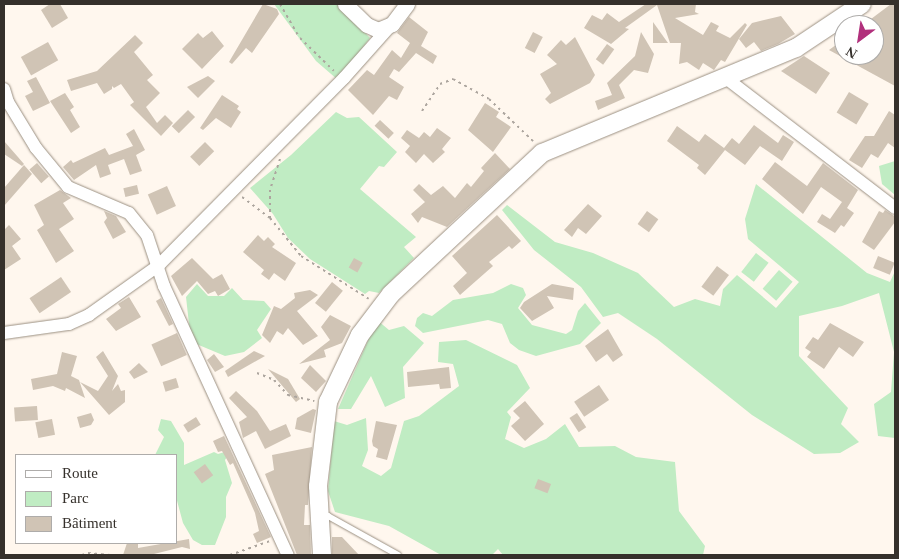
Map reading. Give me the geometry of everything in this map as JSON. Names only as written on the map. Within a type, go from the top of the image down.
[{"type":"main road","points":[[322,555],[318,486],[328,402],[360,335],[391,294],[542,153],[727,79],[796,48],[862,4]]},
{"type":"street","points":[[345,4],[367,25],[378,30],[392,24]]},
{"type":"street","points":[[4,333],[70,324],[89,315],[159,265],[232,189],[344,78],[392,24],[407,4]]},
{"type":"street","points":[[727,79],[895,208]]},
{"type":"street","points":[[4,90],[8,102],[36,148],[68,187],[129,213],[147,235],[159,265],[164,286],[282,536],[288,555]]},
{"type":"lane","points":[[320,515],[328,516],[398,555]]},
{"type":"path","points":[[280,4],[300,38],[322,62],[344,78]]},
{"type":"path","points":[[422,111],[440,84],[453,79],[489,99],[512,118],[542,153]]},
{"type":"path","points":[[270,218],[270,190],[285,137]]},
{"type":"path","points":[[232,189],[270,218],[301,256],[381,307]]},
{"type":"path","points":[[257,373],[274,380],[288,395],[328,402]]},
{"type":"path","points":[[230,555],[282,536]]},
{"type":"path","points":[[82,555],[88,552],[113,555]]},
{"type":"green space","points":[[274,4],[338,4],[370,38],[338,80],[316,61]]},
{"type":"green space","points":[[336,112],[347,118],[359,117],[397,152],[384,167],[379,166],[360,189],[416,237],[404,247],[414,258],[379,293],[369,291],[365,294],[310,259],[288,238],[273,214],[250,188],[291,155]]},
{"type":"green space","points":[[895,161],[895,195],[882,184],[879,166]]},
{"type":"green space","points":[[756,184],[867,273],[890,282],[895,271],[895,438],[878,436],[874,404],[891,392],[894,352],[879,293],[842,306],[799,316],[799,356],[848,408],[841,424],[859,442],[840,453],[814,454],[752,415],[657,339],[618,313],[603,317],[581,287],[534,250],[502,210],[507,205],[555,242],[593,253],[638,273],[674,307],[695,299],[720,306],[723,289],[737,275],[776,308],[799,282],[748,239],[745,219]]},
{"type":"green space","points":[[756,253],[769,263],[754,282],[741,272]]},
{"type":"green space","points":[[779,270],[793,282],[776,301],[763,289]]},
{"type":"green space","points":[[197,284],[208,296],[224,296],[232,288],[243,300],[264,301],[271,309],[257,330],[262,338],[244,352],[225,356],[194,343],[190,333],[186,297]]},
{"type":"green space","points":[[511,284],[523,288],[526,295],[518,308],[532,325],[566,334],[572,330],[578,311],[585,303],[601,323],[580,344],[536,356],[519,350],[510,343],[502,324],[488,320],[423,333],[415,326],[417,318],[423,313],[432,316],[453,300],[493,293]]},
{"type":"green space","points":[[377,320],[389,330],[404,326],[424,343],[403,367],[405,398],[385,407],[371,376],[351,409],[338,409]]},
{"type":"green space","points":[[466,340],[517,365],[530,388],[507,412],[511,417],[505,439],[524,448],[546,439],[565,424],[579,447],[615,446],[636,457],[675,462],[679,511],[705,546],[703,555],[503,555],[498,549],[492,555],[441,555],[389,526],[335,512],[328,491],[334,421],[347,425],[366,418],[368,450],[362,466],[381,476],[391,468],[404,421],[419,416],[459,386],[453,364],[438,362],[439,342]]},
{"type":"green space","points":[[161,419],[171,421],[184,443],[184,465],[214,452],[218,454],[231,450],[225,460],[232,483],[226,497],[226,517],[215,545],[202,545],[193,540],[183,523],[178,504],[178,454],[156,454],[164,437],[158,430]]},
{"type":"building","points":[[50,4],[60,4],[68,18],[52,28],[41,10]]},
{"type":"building","points":[[263,4],[277,9],[279,14],[252,53],[246,48],[232,64],[229,62]]},
{"type":"building","points":[[646,4],[696,4],[695,12],[699,14],[675,18],[703,35],[711,22],[719,26],[716,31],[730,38],[745,23],[747,25],[725,62],[721,60],[714,70],[703,63],[699,70],[687,62],[679,64],[681,43],[670,43],[657,5],[625,28],[629,29],[611,44],[584,28],[592,15],[602,20],[607,13],[619,22]]},
{"type":"building","points":[[891,4],[895,4],[895,86],[856,65],[884,65],[884,15],[876,15]]},
{"type":"building","points":[[781,16],[795,34],[778,44],[761,51],[754,42],[746,48],[739,39],[752,23]]},
{"type":"building","points":[[409,17],[428,32],[421,46],[437,56],[433,64],[416,53],[399,72],[394,69],[389,77],[404,87],[397,100],[389,96],[373,115],[348,90],[367,70],[374,75],[392,50],[401,58],[410,43],[397,33]]},
{"type":"building","points":[[653,22],[668,43],[653,43]]},
{"type":"building","points":[[212,31],[224,46],[202,69],[182,49],[198,33],[203,38]]},
{"type":"building","points":[[533,32],[543,37],[535,53],[525,48]]},
{"type":"building","points":[[641,32],[654,54],[648,73],[634,70],[619,85],[625,98],[598,110],[595,101],[612,95],[607,83],[635,56]]},
{"type":"building","points":[[135,35],[143,43],[134,52],[153,75],[147,80],[160,93],[146,107],[157,123],[165,115],[173,123],[161,136],[130,105],[134,102],[121,84],[114,88],[112,86],[112,89],[104,94],[97,83],[71,91],[67,80],[97,71]]},
{"type":"building","points":[[575,37],[595,75],[590,83],[550,104],[545,99],[551,93],[540,74],[557,64],[547,55],[561,40],[566,45]]},
{"type":"building","points":[[48,42],[58,60],[31,75],[21,57]]},
{"type":"building","points":[[607,44],[614,49],[603,65],[596,59]]},
{"type":"building","points":[[834,46],[834,53],[829,50]]},
{"type":"building","points":[[804,56],[830,73],[816,94],[781,71]]},
{"type":"building","points":[[208,76],[215,81],[198,98],[187,87]]},
{"type":"building","points":[[36,77],[50,103],[33,111],[25,96],[33,92],[27,81]]},
{"type":"building","points":[[849,92],[869,104],[856,124],[837,113]]},
{"type":"building","points":[[65,93],[74,107],[70,110],[80,127],[71,133],[50,101]]},
{"type":"building","points":[[222,95],[239,106],[237,109],[241,112],[231,128],[216,118],[203,130],[200,128]]},
{"type":"building","points":[[485,103],[499,112],[496,117],[511,127],[493,152],[468,130]]},
{"type":"building","points":[[188,110],[195,117],[179,133],[172,126]]},
{"type":"building","points":[[889,111],[895,115],[895,148],[888,143],[878,158],[871,154],[862,168],[849,160],[865,136],[874,136]]},
{"type":"building","points":[[380,120],[394,133],[388,139],[375,126]]},
{"type":"building","points":[[754,125],[778,143],[783,135],[794,142],[782,161],[760,146],[745,165],[725,150],[705,175],[697,168],[699,165],[667,141],[677,126],[699,142],[705,134],[724,148],[732,138],[739,144]]},
{"type":"building","points":[[437,128],[451,138],[442,149],[445,152],[433,163],[424,154],[416,163],[405,152],[410,146],[401,138],[407,130],[419,138],[424,132],[430,137]]},
{"type":"building","points":[[134,129],[145,150],[136,155],[142,171],[130,175],[124,159],[108,165],[111,174],[100,178],[96,165],[74,180],[63,167],[71,160],[73,163],[105,148],[109,155],[133,146],[126,134]]},
{"type":"building","points":[[4,141],[24,164],[22,166],[4,154]]},
{"type":"building","points":[[205,142],[214,151],[199,166],[190,157]]},
{"type":"building","points":[[495,153],[510,169],[447,227],[422,217],[418,223],[411,214],[425,202],[413,190],[419,184],[431,195],[443,186],[455,198],[467,183],[471,187],[484,171],[481,168]]},
{"type":"building","points":[[775,162],[807,186],[823,163],[858,190],[847,208],[854,213],[844,227],[841,225],[835,233],[817,222],[822,214],[830,219],[842,202],[821,187],[803,214],[762,179]]},
{"type":"building","points":[[37,163],[49,177],[41,183],[29,170]]},
{"type":"building","points":[[24,165],[32,174],[4,206],[4,188]]},
{"type":"building","points":[[137,185],[139,194],[125,197],[123,188]]},
{"type":"building","points":[[167,186],[176,206],[157,215],[148,195]]},
{"type":"building","points":[[60,190],[71,198],[63,203],[74,219],[59,229],[74,251],[56,263],[37,230],[44,225],[34,205]]},
{"type":"building","points":[[588,204],[602,216],[586,234],[578,228],[572,237],[564,230]]},
{"type":"building","points":[[885,210],[894,216],[895,222],[874,250],[862,242],[879,211],[883,213]]},
{"type":"building","points":[[104,211],[116,216],[126,232],[113,239],[104,222],[107,218]]},
{"type":"building","points":[[647,211],[658,219],[649,232],[638,224]]},
{"type":"building","points":[[497,215],[521,241],[512,249],[509,246],[489,262],[493,266],[460,295],[453,286],[467,273],[452,256]]},
{"type":"building","points":[[9,225],[21,239],[12,246],[21,259],[4,270],[4,230]]},
{"type":"building","points":[[258,235],[264,241],[268,237],[275,244],[272,247],[296,263],[285,281],[274,273],[269,280],[261,274],[264,270],[243,252]]},
{"type":"building","points":[[878,256],[895,263],[890,275],[873,268]]},
{"type":"building","points":[[192,258],[213,279],[222,274],[230,289],[218,296],[215,291],[208,294],[197,281],[182,296],[171,276]]},
{"type":"building","points":[[354,258],[363,263],[357,272],[349,268]]},
{"type":"building","points":[[717,266],[729,275],[713,296],[701,287]]},
{"type":"building","points":[[61,277],[71,292],[40,313],[29,298]]},
{"type":"building","points":[[332,282],[343,291],[326,312],[315,303]]},
{"type":"building","points":[[552,284],[574,288],[573,300],[547,296],[554,308],[532,321],[520,308],[524,302]]},
{"type":"building","points":[[310,290],[318,295],[297,311],[318,336],[303,345],[288,328],[283,335],[277,331],[270,343],[262,335],[274,306],[281,309],[295,298],[294,293]]},
{"type":"building","points":[[129,297],[141,317],[116,331],[106,319],[121,308],[118,304]]},
{"type":"building","points":[[161,298],[173,324],[169,326],[156,301]]},
{"type":"building","points":[[330,315],[351,326],[342,343],[324,350],[326,357],[299,364],[330,340],[321,327]]},
{"type":"building","points":[[830,323],[864,342],[853,357],[839,347],[824,369],[807,357],[811,352],[805,348],[813,337],[818,340]]},
{"type":"building","points":[[608,329],[623,355],[613,362],[607,354],[596,362],[585,346]]},
{"type":"building","points":[[177,333],[187,355],[161,366],[151,344]]},
{"type":"building","points":[[103,351],[118,376],[112,391],[118,384],[121,391],[125,390],[125,402],[109,415],[80,382],[98,391],[108,376],[96,357]]},
{"type":"building","points":[[254,351],[265,356],[228,377],[225,371]]},
{"type":"building","points":[[62,352],[77,356],[71,376],[79,380],[85,398],[66,388],[65,391],[53,386],[33,390],[31,379],[57,374]]},
{"type":"building","points":[[214,354],[224,367],[215,372],[207,360]]},
{"type":"building","points":[[139,363],[148,372],[134,379],[129,372]]},
{"type":"building","points":[[310,365],[326,381],[316,392],[301,378]]},
{"type":"building","points":[[449,367],[451,388],[440,389],[439,384],[408,387],[407,372]]},
{"type":"building","points":[[268,369],[288,379],[300,399],[296,402]]},
{"type":"building","points":[[176,378],[179,388],[166,392],[163,382]]},
{"type":"building","points":[[599,385],[609,400],[584,417],[574,402]]},
{"type":"building","points":[[236,391],[257,411],[270,431],[286,424],[291,436],[265,449],[256,431],[243,438],[239,422],[247,417],[229,398]]},
{"type":"building","points":[[525,401],[544,424],[525,441],[511,426],[520,418],[513,411]]},
{"type":"building","points":[[37,406],[38,420],[15,422],[14,408]]},
{"type":"building","points":[[313,409],[316,410],[311,433],[295,429],[297,418]]},
{"type":"building","points":[[91,413],[94,420],[91,425],[80,428],[77,417]]},
{"type":"building","points":[[577,413],[586,427],[579,432],[569,418]]},
{"type":"building","points":[[196,417],[201,425],[188,433],[183,425]]},
{"type":"building","points":[[52,419],[55,435],[38,438],[35,422]]},
{"type":"building","points":[[376,421],[397,425],[387,460],[376,457],[378,449],[373,446],[372,441]]},
{"type":"building","points":[[224,436],[271,537],[257,543],[253,534],[259,531],[255,513],[233,463],[230,465],[222,451],[218,452],[213,441]]},
{"type":"building","points":[[312,447],[308,505],[305,505],[304,525],[310,525],[311,555],[297,555],[265,474],[274,470],[272,455]]},
{"type":"building","points":[[205,464],[213,475],[202,484],[194,472]]},
{"type":"building","points":[[538,479],[551,484],[547,493],[534,488]]},
{"type":"building","points":[[332,537],[342,537],[359,555],[332,555]]},
{"type":"building","points":[[189,539],[190,549],[182,547],[150,555],[123,555],[127,544],[138,544],[138,548],[161,544],[178,544],[178,541]]}]
